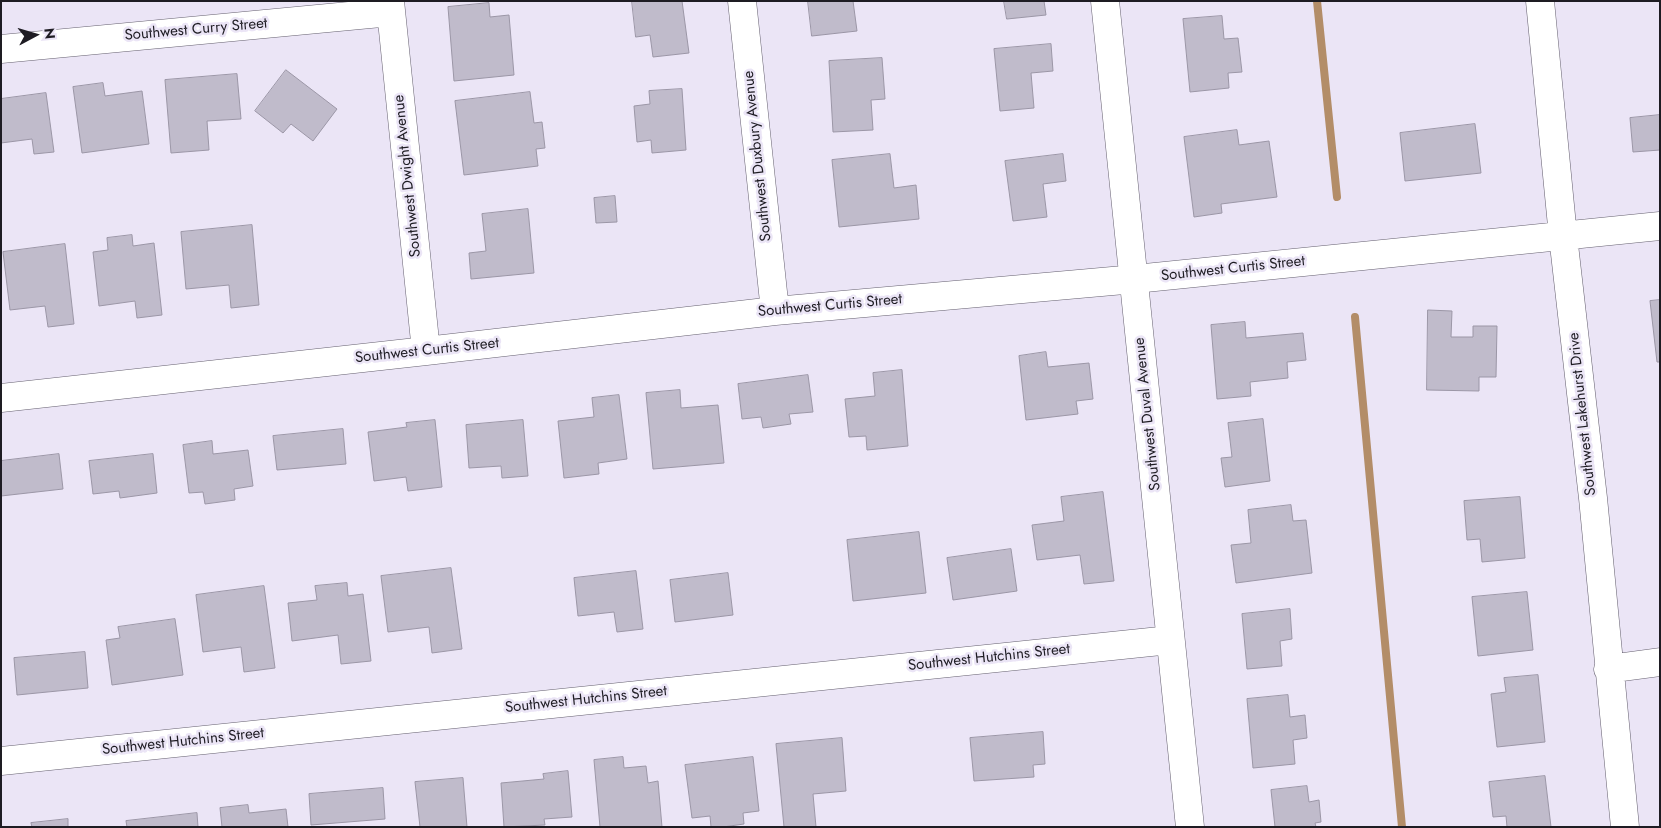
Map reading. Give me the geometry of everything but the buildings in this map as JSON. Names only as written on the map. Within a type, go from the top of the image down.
[{"type":"street","name":"Southwest Duxbury Avenue","points":[[742,1],[775,311]]},
{"type":"street","name":"Southwest Duval Avenue","points":[[1105,1],[1190,827]]},
{"type":"street","name":"Southwest Lakehurst Drive","points":[[1540,1],[1563,236],[1593,498],[1608,669],[1625,827]]},
{"type":"street","name":"Southwest Curry Street","points":[[1,49],[390,6]]},
{"type":"street","name":"Southwest Dwight Avenue","points":[[390,6],[426,351]]},
{"type":"street","name":"Southwest Curtis Street","points":[[1,398],[775,311],[1135,279],[1660,226]]},
{"type":"street","name":"Southwest Hutchins Street","points":[[1,761],[1170,640]]},
{"type":"street","points":[[1608,669],[1660,662]]},
{"type":"waterway","points":[[1317,1],[1337,197]]},
{"type":"waterway","points":[[1355,317],[1402,827]]}]
